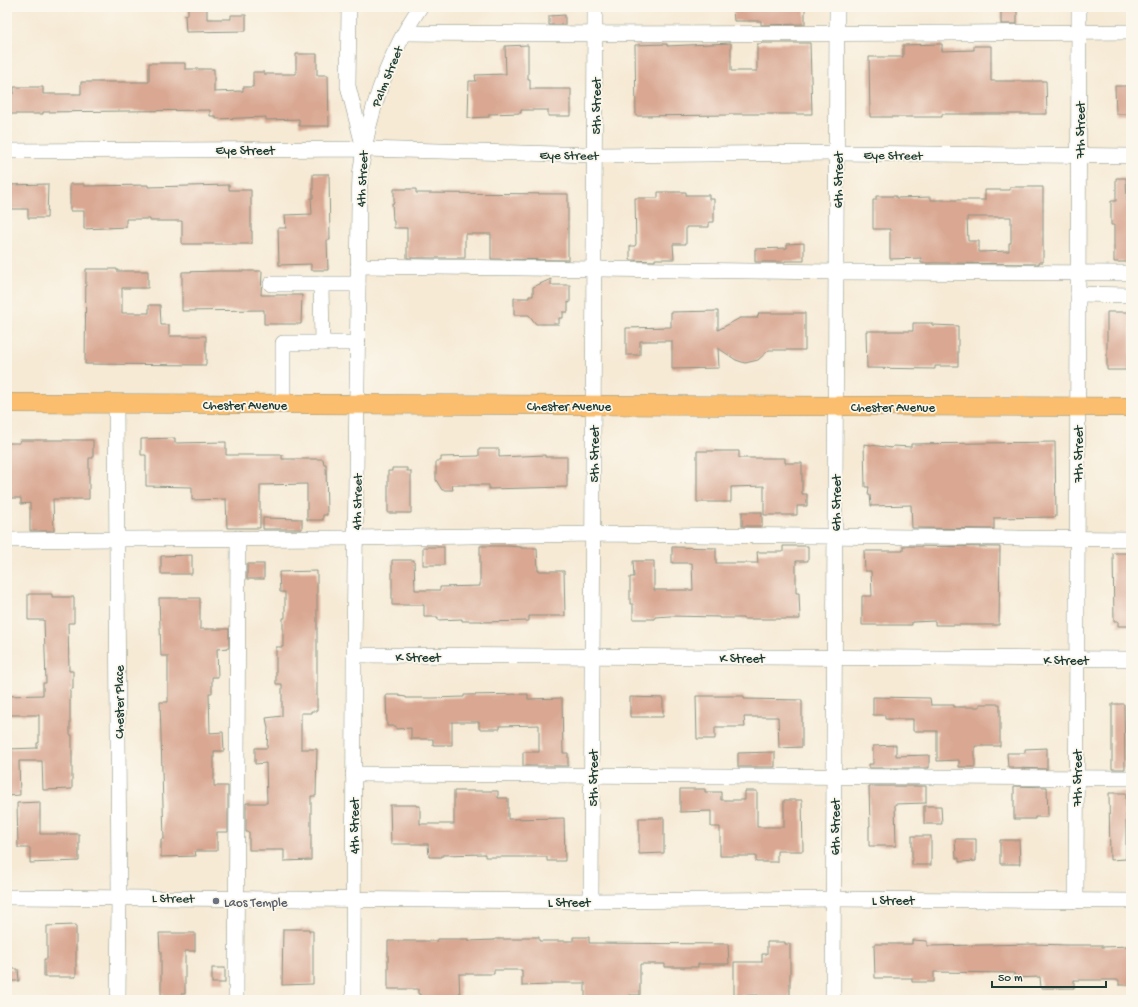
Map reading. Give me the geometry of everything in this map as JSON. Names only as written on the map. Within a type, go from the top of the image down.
[{"type":"main road","name":"Chester Avenue","points":[[7,403],[1131,407]]},
{"type":"street","name":"4th Street","points":[[349,7],[348,86],[364,149],[360,175],[358,266],[352,899],[353,1000]]},
{"type":"street","name":"Palm Street","points":[[364,149],[377,95],[392,55],[420,7]]},
{"type":"street","name":"5th Street","points":[[592,901],[595,7]]},
{"type":"street","name":"6th Street","points":[[833,1000],[837,7]]},
{"type":"street","name":"7th Street","points":[[1076,901],[1079,7]]},
{"type":"street","points":[[405,33],[595,34],[1131,32]]},
{"type":"street","name":"Eye Street","points":[[7,151],[364,149],[595,155],[837,153],[1131,156]]},
{"type":"street","points":[[358,266],[836,272],[1131,273]]},
{"type":"street","points":[[271,284],[358,284]]},
{"type":"street","points":[[321,284],[322,343]]},
{"type":"street","points":[[1078,294],[1131,295]]},
{"type":"street","points":[[283,404],[283,343],[358,343]]},
{"type":"street","name":"Chester Place","points":[[116,403],[119,897],[118,1000]]},
{"type":"street","points":[[7,540],[117,538],[355,538],[593,534],[1131,539]]},
{"type":"street","points":[[236,1000],[238,538]]},
{"type":"street","name":"K Street","points":[[354,655],[1131,659]]},
{"type":"street","points":[[353,774],[1131,778]]},
{"type":"street","name":"L Street","points":[[7,897],[592,901],[834,898],[1131,901]]},
{"type":"building","points":[[188,7],[207,7],[207,19],[231,19],[231,15],[246,15],[246,31],[186,32],[185,15],[188,15]]},
{"type":"building","points":[[733,7],[805,7],[805,24],[761,25],[761,21],[734,21]]},
{"type":"building","points":[[1001,7],[1017,7],[1017,24],[1001,24]]},
{"type":"building","points":[[565,15],[565,25],[549,25],[549,16]]},
{"type":"building","points":[[731,43],[731,71],[757,71],[757,44],[810,43],[812,114],[636,116],[635,45],[667,44],[667,46]]},
{"type":"building","points":[[942,44],[942,51],[974,50],[974,46],[991,46],[991,81],[1046,81],[1047,114],[942,114],[942,117],[870,117],[869,57],[903,57],[903,45]]},
{"type":"building","points":[[528,45],[528,79],[530,79],[530,89],[571,89],[571,116],[548,116],[548,110],[521,110],[521,113],[489,114],[489,117],[468,118],[469,81],[476,81],[475,75],[506,74],[505,46]]},
{"type":"building","points":[[296,54],[317,54],[317,75],[328,75],[329,126],[299,126],[299,119],[266,120],[266,117],[216,119],[216,116],[210,116],[210,110],[43,112],[43,114],[7,114],[7,93],[14,93],[14,87],[43,87],[43,94],[81,94],[81,82],[149,82],[149,63],[185,63],[185,69],[214,69],[214,92],[243,91],[243,87],[253,87],[253,72],[264,72],[264,74],[296,74]]},
{"type":"building","points":[[1115,86],[1131,86],[1131,114],[1116,114]]},
{"type":"building","points":[[313,174],[329,174],[330,240],[327,240],[328,270],[311,270],[311,264],[279,265],[278,228],[286,228],[285,215],[312,214],[311,198],[313,198]]},
{"type":"building","points":[[1116,178],[1126,178],[1127,201],[1131,201],[1131,262],[1114,262],[1114,225],[1111,225],[1111,201],[1116,201]]},
{"type":"building","points":[[48,184],[47,218],[28,218],[28,209],[7,209],[7,185]]},
{"type":"building","points":[[70,184],[84,184],[84,186],[148,185],[148,187],[229,185],[229,190],[251,190],[252,244],[182,244],[182,221],[126,219],[126,227],[84,229],[84,211],[70,211]]},
{"type":"building","points":[[1010,187],[1043,187],[1043,262],[1039,262],[1039,264],[921,263],[921,258],[890,259],[890,229],[873,229],[873,200],[876,200],[876,196],[896,196],[896,198],[931,197],[931,200],[985,200],[985,190],[1010,190]],"holes":[[[967,217],[1011,217],[1011,243],[1009,243],[1009,251],[979,252],[979,241],[968,241]]]},
{"type":"building","points":[[394,189],[416,189],[416,193],[568,194],[568,260],[491,259],[491,234],[465,234],[465,258],[407,258],[407,228],[394,228],[392,203],[394,203]]},
{"type":"building","points":[[658,192],[686,192],[686,195],[709,195],[709,199],[714,199],[714,222],[709,222],[709,227],[686,227],[686,244],[673,244],[674,259],[655,259],[655,261],[630,260],[630,246],[635,246],[636,244],[635,198],[658,198]]},
{"type":"building","points":[[804,243],[804,261],[755,262],[755,249],[787,248],[787,244]]},
{"type":"building","points":[[86,269],[148,271],[148,288],[122,288],[122,313],[149,313],[149,305],[160,305],[161,325],[169,325],[169,336],[206,336],[206,365],[85,364]]},
{"type":"building","points":[[262,271],[261,295],[302,295],[301,324],[264,324],[264,310],[182,311],[182,272]]},
{"type":"building","points":[[551,279],[551,285],[570,285],[570,303],[568,302],[568,312],[563,312],[563,318],[559,318],[559,324],[536,324],[529,315],[514,315],[514,298],[529,298],[529,296],[533,296],[533,287]]},
{"type":"building","points":[[718,311],[718,330],[740,318],[757,318],[759,313],[805,313],[805,350],[769,350],[758,360],[745,363],[736,360],[718,348],[719,368],[672,369],[672,341],[640,341],[640,355],[626,355],[626,328],[671,327],[671,312]]},
{"type":"building","points":[[1107,312],[1130,312],[1131,370],[1107,370]]},
{"type":"building","points":[[913,323],[932,323],[932,325],[958,326],[958,366],[935,366],[935,369],[867,368],[866,331],[913,331]]},
{"type":"building","points":[[175,438],[175,443],[226,442],[226,455],[282,455],[282,459],[323,459],[324,464],[326,464],[327,515],[323,515],[323,520],[307,520],[307,484],[260,485],[260,528],[227,528],[226,499],[192,500],[192,487],[146,486],[146,455],[141,455],[141,439]]},
{"type":"building","points":[[20,440],[93,440],[93,458],[89,458],[89,499],[53,499],[54,531],[30,531],[30,503],[21,504],[21,498],[7,498],[7,443],[20,443]]},
{"type":"building","points":[[1055,442],[1056,517],[994,518],[994,529],[912,528],[911,505],[871,506],[870,495],[868,495],[869,487],[865,487],[864,444],[892,448],[893,446],[911,447],[911,444]]},
{"type":"building","points":[[479,449],[499,449],[499,457],[545,455],[545,457],[567,457],[567,487],[489,489],[489,485],[452,485],[453,490],[442,490],[436,480],[436,461],[441,461],[441,457],[479,456]]},
{"type":"building","points":[[697,451],[739,451],[739,458],[785,458],[785,463],[802,463],[802,494],[807,494],[807,506],[797,506],[797,515],[764,515],[764,486],[731,487],[731,502],[697,502]]},
{"type":"building","points":[[392,468],[407,468],[407,471],[411,471],[411,513],[388,513],[388,471],[392,471]]},
{"type":"building","points":[[742,512],[762,512],[762,526],[742,526]]},
{"type":"building","points":[[263,518],[302,519],[302,529],[263,529]]},
{"type":"building","points":[[480,546],[537,548],[538,571],[564,571],[565,616],[529,616],[529,621],[482,622],[462,621],[462,619],[438,620],[438,617],[424,617],[424,605],[392,605],[392,560],[414,560],[415,590],[440,590],[440,587],[480,586]]},
{"type":"building","points":[[783,546],[808,546],[808,561],[796,561],[796,593],[799,593],[800,619],[743,619],[670,616],[655,617],[655,619],[633,619],[633,604],[630,604],[630,577],[634,577],[633,561],[654,561],[654,590],[693,590],[692,563],[672,563],[672,547],[716,548],[716,563],[758,563],[757,552],[783,552]]},
{"type":"building","points":[[903,546],[1000,547],[999,625],[935,625],[935,621],[912,622],[912,625],[862,625],[862,596],[872,596],[871,571],[865,571],[864,551],[903,551]]},
{"type":"building","points":[[423,547],[444,547],[444,565],[423,565]]},
{"type":"building","points":[[1113,553],[1131,553],[1131,626],[1118,626],[1118,621],[1114,621]]},
{"type":"building","points":[[192,555],[192,574],[161,574],[161,556]]},
{"type":"building","points":[[247,564],[264,564],[264,579],[247,579]]},
{"type":"building","points":[[317,571],[317,711],[311,711],[311,713],[301,713],[301,749],[317,749],[316,796],[311,796],[311,860],[284,861],[284,850],[249,850],[249,832],[246,832],[246,803],[267,803],[266,763],[255,764],[255,748],[267,748],[268,728],[266,718],[282,716],[282,684],[276,684],[276,647],[283,647],[285,592],[280,592],[279,572]]},
{"type":"building","points":[[28,594],[52,594],[52,597],[74,597],[74,623],[68,623],[69,671],[73,671],[73,689],[70,689],[72,789],[43,790],[42,761],[19,761],[20,795],[7,796],[7,749],[37,748],[37,743],[39,743],[39,715],[7,715],[7,696],[43,695],[43,683],[46,683],[44,620],[28,620]]},
{"type":"building","points":[[159,598],[200,598],[200,629],[229,629],[229,648],[217,649],[218,677],[212,677],[212,693],[209,693],[210,733],[223,732],[224,751],[214,751],[214,786],[228,786],[228,832],[217,832],[217,851],[195,851],[196,856],[161,857],[161,839],[164,839],[160,702],[168,702],[168,656],[161,656]]},
{"type":"building","points":[[528,694],[528,699],[562,698],[563,753],[568,753],[568,766],[523,766],[523,752],[539,752],[539,725],[500,726],[500,729],[479,729],[479,722],[452,722],[452,745],[433,745],[433,739],[411,739],[411,728],[396,729],[396,726],[387,726],[386,695],[399,695],[406,698],[433,698],[464,697],[464,695]]},
{"type":"building","points":[[696,696],[744,696],[744,699],[802,700],[802,747],[779,748],[778,717],[744,717],[745,727],[715,727],[715,739],[697,739]]},
{"type":"building","points":[[630,697],[663,698],[663,717],[630,717]]},
{"type":"building","points":[[873,697],[930,698],[931,705],[954,705],[954,707],[980,707],[980,704],[1000,704],[1000,746],[975,746],[975,767],[959,767],[959,760],[937,761],[937,731],[913,731],[913,719],[885,719],[885,715],[873,715]]},
{"type":"building","points":[[1112,704],[1124,704],[1125,769],[1112,769]]},
{"type":"building","points":[[896,745],[896,756],[929,755],[929,768],[869,768],[869,764],[873,764],[873,746]]},
{"type":"building","points":[[1047,748],[1047,769],[1008,767],[1007,753],[1025,753],[1025,749]]},
{"type":"building","points":[[775,752],[775,767],[738,767],[738,753]]},
{"type":"building","points":[[869,786],[926,786],[926,803],[895,804],[896,846],[869,846]]},
{"type":"building","points":[[1014,786],[1047,787],[1048,817],[1035,817],[1035,819],[1014,819]]},
{"type":"building","points":[[680,789],[705,789],[705,792],[721,792],[721,800],[745,800],[745,791],[757,791],[757,827],[784,827],[784,800],[802,800],[803,851],[777,851],[777,862],[756,862],[756,856],[720,856],[720,827],[711,827],[711,811],[680,812]]},
{"type":"building","points":[[454,791],[498,791],[498,798],[508,798],[508,819],[564,818],[565,861],[547,861],[547,857],[485,857],[485,854],[442,855],[442,857],[429,857],[428,844],[391,844],[390,805],[420,806],[420,824],[454,824]]},
{"type":"building","points":[[1109,793],[1126,793],[1126,859],[1110,860]]},
{"type":"building","points":[[40,802],[40,834],[79,834],[79,861],[30,863],[30,848],[18,848],[17,803]]},
{"type":"building","points":[[924,806],[941,806],[942,824],[924,824]]},
{"type":"building","points":[[639,818],[664,818],[664,853],[639,854]]},
{"type":"building","points":[[912,836],[931,836],[931,865],[912,865]]},
{"type":"building","points":[[955,839],[976,839],[976,861],[959,862],[959,858],[956,858]]},
{"type":"building","points":[[1000,840],[1019,840],[1020,864],[1000,864]]},
{"type":"building","points":[[76,925],[76,977],[44,977],[44,959],[47,959],[47,926]]},
{"type":"building","points":[[283,929],[309,929],[309,931],[313,931],[313,984],[282,985]]},
{"type":"building","points":[[159,933],[195,933],[195,951],[185,951],[185,994],[181,994],[181,1000],[164,1000],[164,995],[161,995],[161,951]]},
{"type":"building","points":[[522,937],[539,937],[539,941],[573,941],[573,937],[589,937],[589,943],[728,944],[729,964],[698,964],[698,967],[665,967],[665,964],[640,964],[640,995],[630,995],[630,1000],[585,1000],[585,983],[551,983],[551,985],[522,986],[522,970],[494,970],[494,974],[459,974],[460,998],[420,999],[418,989],[388,989],[388,941],[437,941],[437,939],[469,939],[469,941],[522,939]]},
{"type":"building","points":[[912,940],[927,941],[927,946],[1035,944],[1102,945],[1102,947],[1131,946],[1131,985],[1119,985],[1119,980],[1074,980],[1074,988],[1041,988],[1040,977],[1014,978],[1014,973],[934,972],[934,982],[912,982],[912,978],[875,978],[874,944],[912,944]]},
{"type":"building","points":[[767,942],[785,942],[785,944],[790,944],[790,998],[785,998],[785,1000],[758,1000],[758,995],[734,996],[734,962],[762,962],[762,954],[767,954]]},
{"type":"building","points":[[212,968],[225,968],[225,983],[212,983]]},
{"type":"building","points":[[7,969],[18,969],[19,981],[7,981]]},
{"type":"place","name":"Laos Temple","points":[[216,901]]}]
